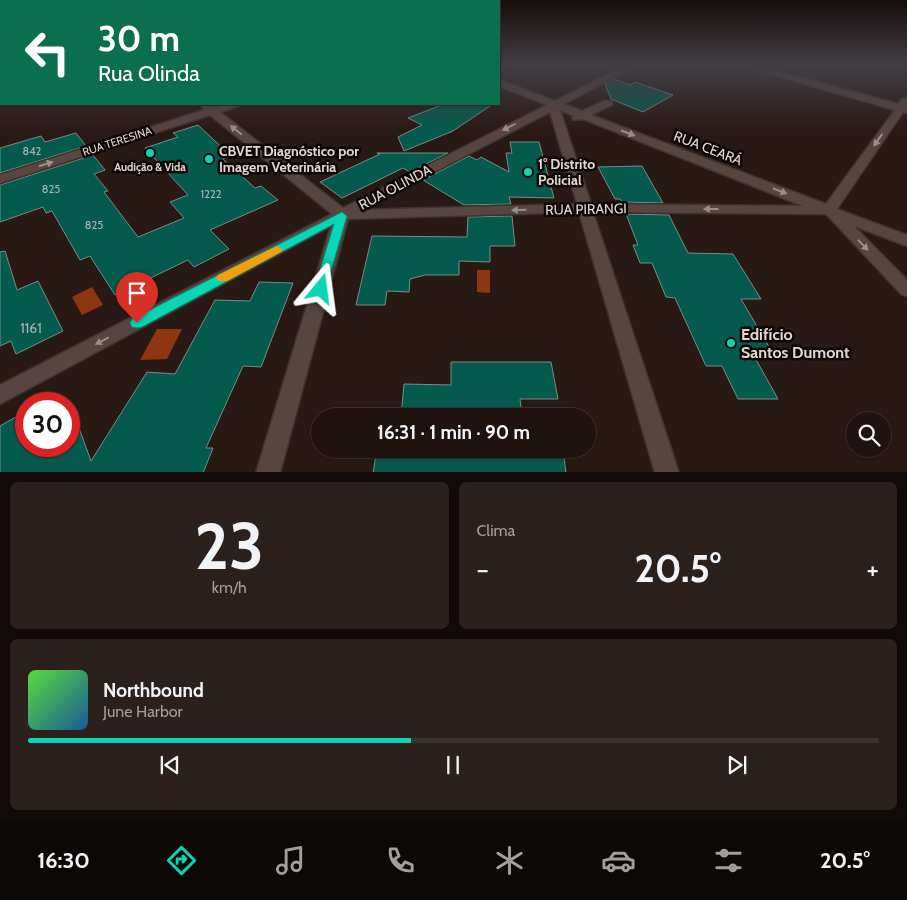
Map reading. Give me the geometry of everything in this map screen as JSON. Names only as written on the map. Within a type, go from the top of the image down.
[{"type":"street","name":"RUA CEARÁ","points":[[509,87],[907,241]]},
{"type":"street","name":"RUA OLINDA","points":[[0,395],[588,87]]},
{"type":"street","points":[[830,87],[905,106],[829,210],[907,290]]},
{"type":"street","points":[[561,131],[569,122],[608,102]]},
{"type":"street","name":"RUA TERESINA","points":[[0,179],[207,107],[225,105]]},
{"type":"street","points":[[552,105],[667,472]]},
{"type":"street","points":[[207,107],[342,216],[268,472]]},
{"type":"street","name":"RUA PIRANGI","points":[[342,216],[585,208],[829,210]]},
{"type":"shaded area","points":[[477,270],[490,270],[490,293],[477,292]]},
{"type":"shaded area","points":[[92,287],[103,305],[82,315],[72,297]]},
{"type":"shaded area","points":[[157,329],[182,329],[167,359],[140,360]]},
{"type":"building","points":[[606,87],[650,87],[673,95],[643,112],[611,99]]},
{"type":"building","points":[[441,105],[492,105],[453,131],[404,151],[398,137],[422,125],[408,118]]},
{"type":"building","points":[[198,125],[231,156],[223,159],[255,188],[261,186],[278,200],[210,230],[229,249],[194,267],[188,260],[115,295],[90,256],[80,260],[52,211],[46,213],[43,207],[0,222],[0,185],[93,155],[105,170],[94,174],[108,191],[104,192],[138,237],[184,218],[170,202],[188,195],[145,148],[178,137],[173,133]]},
{"type":"building","points":[[76,133],[86,146],[0,173],[0,148],[41,136],[45,142]]},
{"type":"building","points":[[510,142],[539,142],[554,198],[509,197],[511,204],[464,205],[423,180],[469,156],[477,160],[481,157],[509,172],[506,153],[512,153]]},
{"type":"building","points":[[377,153],[448,153],[410,172],[403,168],[342,198],[320,182],[380,154]]},
{"type":"building","points":[[642,166],[663,203],[622,202],[620,199],[615,199],[598,167]]},
{"type":"building","points":[[626,214],[669,215],[688,253],[733,254],[761,299],[741,299],[775,357],[754,356],[778,399],[738,399],[722,366],[706,366],[675,298],[666,297],[652,263],[640,263],[633,245],[638,245]]},
{"type":"building","points":[[512,216],[515,246],[490,246],[490,262],[459,261],[459,275],[425,275],[410,279],[409,292],[387,291],[385,305],[356,305],[372,236],[467,237],[468,217]]},
{"type":"building","points":[[5,251],[17,290],[38,281],[63,331],[16,354],[11,341],[0,346],[0,252]]},
{"type":"building","points":[[259,282],[293,283],[261,367],[243,366],[206,448],[213,448],[203,472],[0,472],[0,426],[15,417],[15,457],[80,457],[80,431],[91,461],[147,372],[175,374],[215,300],[250,301]]},
{"type":"building","points":[[451,362],[551,362],[558,399],[520,399],[521,408],[402,408],[404,384],[451,385]]},
{"type":"building","points":[[376,458],[564,458],[566,472],[373,472]]},
{"type":"slow traffic","points":[[223,278],[277,249]]},
{"type":"place","name":"Audição & Vida","points":[[150,153]]},
{"type":"place","name":"CBVET Diagnóstico por Imagem Veterinária","points":[[209,159]]},
{"type":"place","name":"1° Distrito Policial","points":[[528,172]]},
{"type":"place","name":"Edifício Santos Dumont","points":[[731,343]]},
{"type":"route","points":[[137,323],[342,216],[321,289]]}]
